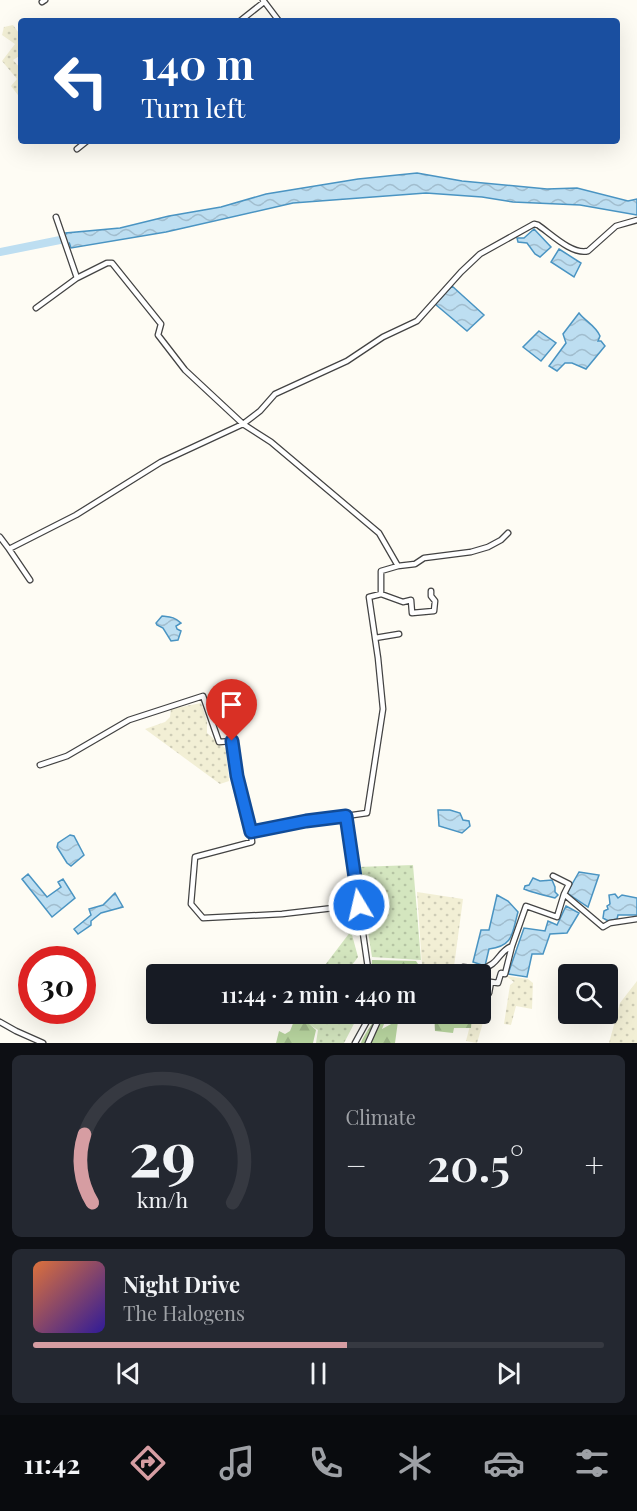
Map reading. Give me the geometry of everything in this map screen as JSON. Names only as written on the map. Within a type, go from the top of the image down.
[{"type":"street","points":[[243,18],[263,1],[277,18]]},
{"type":"street","points":[[77,148],[83,144]]},
{"type":"street","points":[[56,217],[77,278]]},
{"type":"street","points":[[9,549],[76,515],[161,462],[243,424],[260,411],[275,394],[347,361],[383,337],[417,321],[460,272],[480,254],[519,231],[534,224],[538,225],[582,252],[588,251],[616,226],[637,220]]},
{"type":"street","points":[[36,308],[77,278],[107,262],[112,263],[161,324],[158,335],[185,370],[243,424],[271,442],[379,533],[398,566]]},
{"type":"street","points":[[381,594],[381,571],[415,564],[424,558],[480,549],[501,540],[508,533]]},
{"type":"street","points":[[0,537],[30,579]]},
{"type":"street","points":[[251,832],[306,821],[367,813],[382,710],[369,597],[381,594],[403,602],[411,600],[412,614],[434,611],[435,601],[431,596],[431,591]]},
{"type":"street","points":[[375,638],[399,634]]},
{"type":"street","points":[[40,765],[67,756],[129,720],[203,696],[219,742],[232,741],[237,776],[252,842],[195,857],[191,904],[203,918],[282,914],[359,905]]},
{"type":"street","points":[[346,816],[367,964]]},
{"type":"street","points":[[491,982],[498,983],[501,972],[505,974],[526,906],[557,917],[569,884],[553,876]]},
{"type":"street","points":[[564,894],[603,927],[610,922],[637,919]]},
{"type":"street","points":[[491,966],[504,949],[512,946]]},
{"type":"street","points":[[0,1022],[43,1043]]},
{"type":"street","points":[[355,1043],[365,1024]]},
{"type":"street","points":[[368,1043],[377,1024]]},
{"type":"shaded area","points":[[13,25],[18,32],[18,57],[13,60],[18,66],[18,95],[11,86],[17,79],[2,61],[15,44],[2,35],[4,27]]},
{"type":"shaded area","points":[[201,703],[207,722],[207,733],[226,749],[229,781],[220,784],[145,729],[165,722],[170,717],[171,709]]},
{"type":"shaded area","points":[[417,892],[463,899],[454,964],[422,964]]},
{"type":"shaded area","points":[[506,976],[528,979],[533,983],[532,1009],[516,1006],[511,1025],[504,1024],[510,985],[514,982]]},
{"type":"shaded area","points":[[637,981],[637,1043],[609,1043],[614,1024],[618,1024],[620,1003]]},
{"type":"shaded area","points":[[470,1024],[483,1024],[477,1043],[466,1041]]},
{"type":"green space","points":[[413,865],[421,960],[372,957],[358,867]]},
{"type":"green space","points":[[351,931],[358,957],[353,964],[326,964]]},
{"type":"green space","points":[[372,960],[416,961],[418,964],[372,964]]},
{"type":"green space","points":[[293,1024],[309,1024],[316,1030],[313,1043],[276,1043],[279,1031],[285,1034],[290,1031]]},
{"type":"green space","points":[[308,1024],[354,1024],[344,1043],[316,1043],[318,1030]]},
{"type":"green space","points":[[372,1024],[384,1024],[382,1029],[391,1024],[398,1024],[395,1043],[361,1043]]},
{"type":"green space","points":[[435,1024],[471,1024],[471,1028],[454,1028],[453,1033],[435,1031]]},
{"type":"water","points":[[417,173],[462,181],[547,189],[577,188],[628,201],[637,199],[637,215],[580,205],[513,202],[426,193],[293,203],[166,232],[71,248],[66,233],[120,228],[221,207],[266,194],[358,179]]},
{"type":"water","points":[[534,229],[551,247],[540,257],[527,243],[518,242],[517,238],[524,238]]},
{"type":"water","points":[[559,249],[581,263],[574,277],[551,262]]},
{"type":"water","points":[[452,286],[484,315],[467,331],[435,304]]},
{"type":"water","points":[[579,313],[596,329],[600,336],[598,341],[605,346],[586,369],[572,363],[565,363],[557,371],[549,366],[566,343],[563,334]]},
{"type":"water","points":[[539,331],[556,343],[541,361],[523,347]]},
{"type":"water","points":[[162,616],[174,618],[181,623],[176,626],[181,631],[178,640],[171,641],[163,628],[157,625],[156,623]]},
{"type":"water","points":[[438,810],[460,813],[463,820],[469,821],[470,826],[462,833],[439,826]]},
{"type":"water","points":[[70,835],[74,836],[84,855],[71,866],[57,847],[58,843]]},
{"type":"water","points":[[579,872],[599,875],[588,907],[567,893]]},
{"type":"water","points":[[28,874],[47,897],[61,887],[58,882],[63,879],[75,898],[52,917],[22,879]]},
{"type":"water","points":[[533,878],[540,881],[552,880],[558,895],[555,898],[524,889]]},
{"type":"water","points":[[115,893],[123,907],[101,913],[91,921],[91,925],[78,934],[74,929],[91,915],[89,909],[103,905]]},
{"type":"water","points":[[615,894],[618,898],[622,895],[637,898],[637,915],[618,915],[617,919],[608,921],[603,918],[604,911],[610,904],[609,895]]},
{"type":"water","points":[[497,895],[508,901],[518,912],[513,932],[508,942],[489,949],[485,964],[473,962],[481,930],[489,930]]},
{"type":"water","points":[[566,906],[579,913],[567,933],[550,934],[543,954],[532,954],[527,977],[508,974],[524,928],[545,931],[548,921],[557,925]]},
{"type":"waterway","points":[[0,252],[70,238]]},
{"type":"route","points":[[232,741],[237,776],[251,832],[346,816],[359,905]]}]
